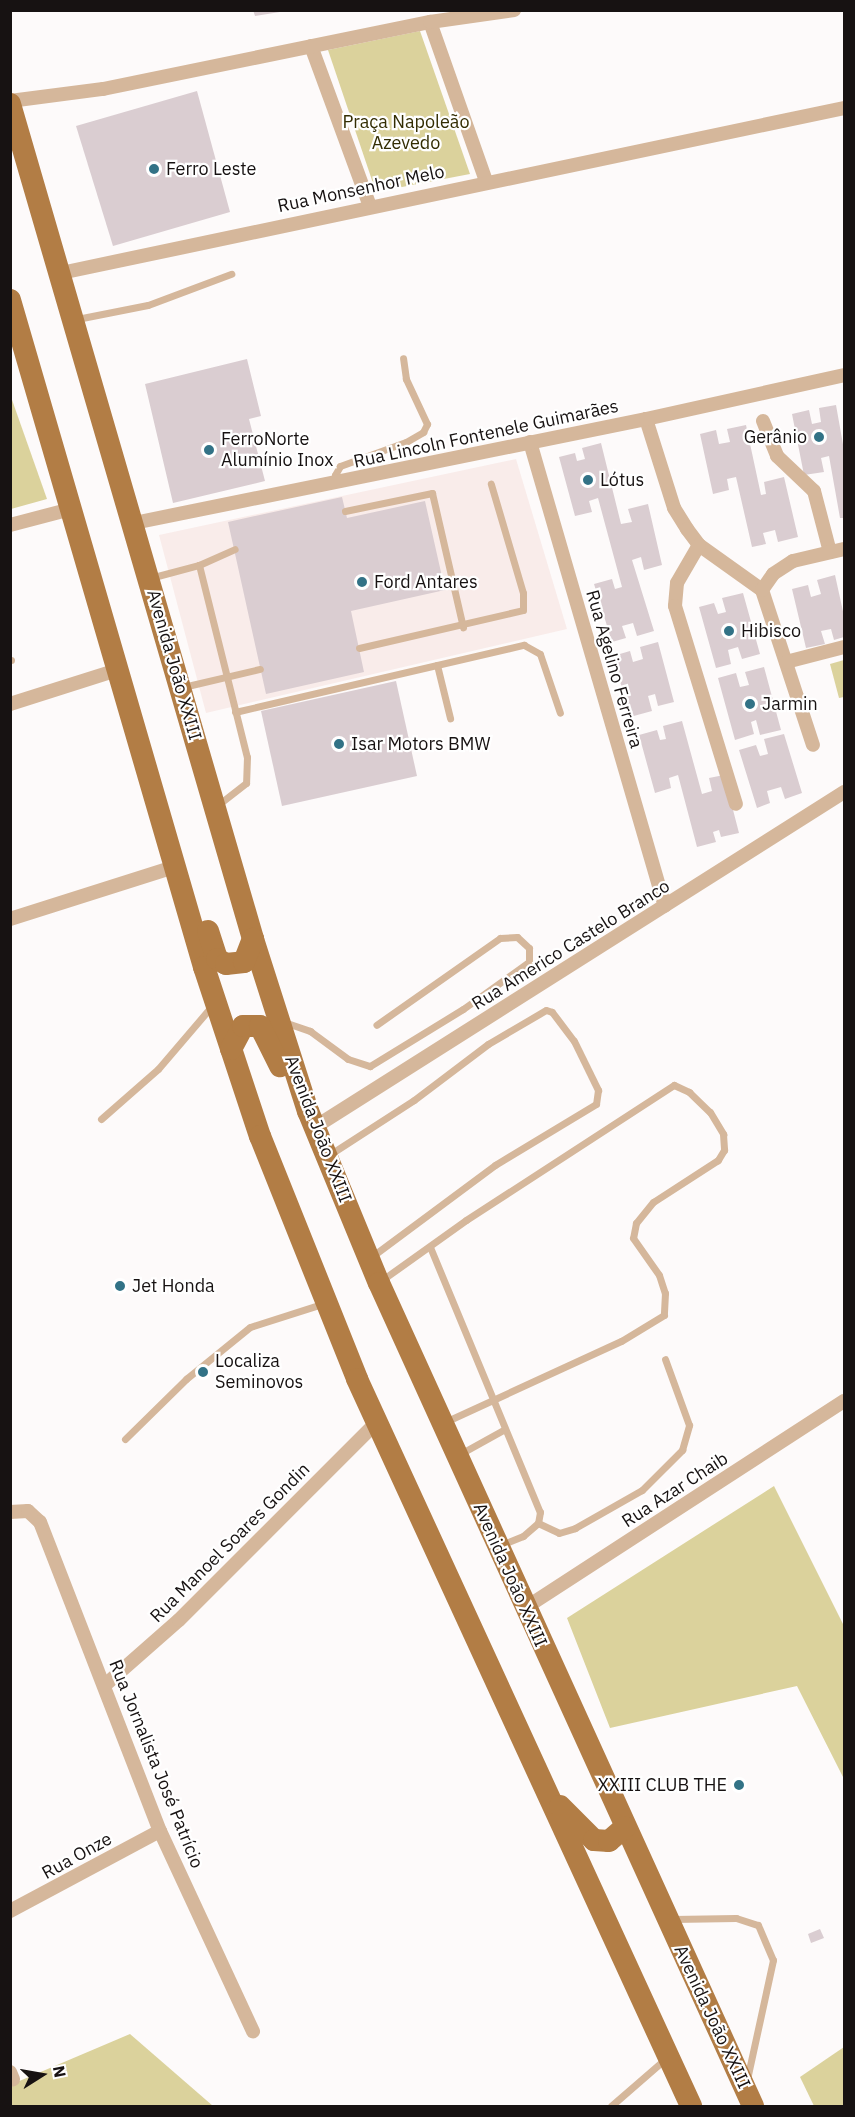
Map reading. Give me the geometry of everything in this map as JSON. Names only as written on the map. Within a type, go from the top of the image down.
[{"type":"main road","name":"Avenida João XXIII","points":[[10,103],[254,939],[312,1119],[379,1283],[441,1423],[749,2097]]},
{"type":"main road","points":[[10,300],[215,1002],[325,1303],[377,1422],[691,2106]]},
{"type":"main road","points":[[174,867],[195,897],[217,959],[226,964],[244,962],[254,939]]},
{"type":"main road","points":[[231,1049],[243,1026],[260,1026],[312,1119]]},
{"type":"main road","points":[[549,1794],[594,1840],[609,1841],[625,1827]]},
{"type":"street","points":[[10,103],[103,89],[430,22],[514,10]]},
{"type":"street","points":[[430,22],[486,181]]},
{"type":"street","points":[[311,46],[370,206]]},
{"type":"street","name":"Rua Monsenhor Melo","points":[[61,273],[486,181],[844,108]]},
{"type":"street","name":"Rua Lincoln Fontenele Guimarães","points":[[134,523],[646,419],[844,375]]},
{"type":"street","points":[[646,419],[674,508],[699,545],[762,590],[813,745]]},
{"type":"street","points":[[763,421],[777,456],[814,491],[830,552]]},
{"type":"street","name":"Rua Agelino Ferreira","points":[[530,442],[665,906]]},
{"type":"street","points":[[10,525],[71,508]]},
{"type":"street","points":[[699,545],[677,583],[675,606],[736,804]]},
{"type":"street","points":[[762,590],[783,565],[844,549]]},
{"type":"street","points":[[786,662],[844,647]]},
{"type":"street","points":[[10,704],[117,669]]},
{"type":"street","name":"Rua Americo Castelo Branco","points":[[312,1119],[665,906],[844,792]]},
{"type":"street","points":[[10,920],[174,867]]},
{"type":"street","name":"Rua Azar Chaib","points":[[525,1608],[844,1401]]},
{"type":"street","name":"Rua Manoel Soares Gondin","points":[[105,1685],[179,1620],[377,1422]]},
{"type":"street","name":"Rua Jornalista José Patrício","points":[[10,1512],[28,1511],[40,1522],[160,1831],[253,2031]]},
{"type":"street","name":"Rua Onze","points":[[10,1911],[160,1831]]},
{"type":"lane","points":[[75,320],[148,305],[231,274]]},
{"type":"lane","points":[[336,483],[335,475],[340,466],[406,442],[423,432],[427,424],[406,379],[403,358]]},
{"type":"lane","points":[[359,648],[464,627],[523,610],[523,593],[491,484]]},
{"type":"lane","points":[[345,512],[432,493],[464,627]]},
{"type":"lane","points":[[148,578],[199,565],[235,549]]},
{"type":"lane","points":[[199,565],[247,757],[246,783],[216,807]]},
{"type":"lane","points":[[235,712],[437,665],[532,646],[540,654],[560,713]]},
{"type":"lane","points":[[437,665],[450,718]]},
{"type":"lane","points":[[180,688],[260,669]]},
{"type":"lane","points":[[279,1021],[310,1031],[348,1059],[370,1066],[423,1035],[529,962],[529,948],[517,937],[500,938],[376,1025]]},
{"type":"lane","points":[[101,1119],[158,1069],[215,1002]]},
{"type":"lane","points":[[327,1156],[414,1100],[488,1044],[546,1010],[552,1012],[574,1041],[598,1090],[596,1104],[495,1165],[369,1258]]},
{"type":"lane","points":[[379,1283],[674,1085],[689,1092],[710,1112],[723,1134],[724,1150],[718,1160],[653,1202],[636,1223],[633,1238],[659,1275],[665,1293],[664,1315],[621,1341],[441,1423]]},
{"type":"lane","points":[[430,1247],[537,1501],[538,1523]]},
{"type":"lane","points":[[125,1439],[186,1379],[250,1327],[325,1303]]},
{"type":"lane","points":[[538,1523],[559,1533],[575,1528],[642,1490],[682,1450],[689,1425],[665,1359]]},
{"type":"lane","points":[[457,1456],[505,1429]]},
{"type":"lane","points":[[498,1547],[523,1536],[538,1523]]},
{"type":"lane","points":[[667,1918],[708,1921],[736,1918],[758,1925],[773,1960],[749,2097]]},
{"type":"lane","points":[[611,2106],[668,2056]]},
{"type":"shaded area","name":"Ford Antares","points":[[516,459],[567,629],[206,713],[159,535]]},
{"type":"green space","name":"Praça Napoleão Azevedo","points":[[420,31],[470,174],[376,192],[328,50]]},
{"type":"green space","points":[[11,397],[47,499],[10,509]]},
{"type":"green space","points":[[844,660],[844,697],[839,698],[830,664]]},
{"type":"green space","points":[[774,1486],[844,1626],[844,1779],[797,1686],[610,1728],[567,1618]]},
{"type":"green space","points":[[130,2034],[213,2106],[11,2106],[10,2085]]},
{"type":"green space","points":[[844,2047],[844,2106],[814,2106],[800,2077]]},
{"type":"building","points":[[253,10],[280,10],[280,12],[255,16]]},
{"type":"building","name":"Ferro Leste","points":[[197,91],[230,212],[113,246],[76,126]]},
{"type":"building","name":"FerroNorte Alumínio Inox","points":[[247,359],[261,416],[249,419],[265,481],[173,503],[145,384]]},
{"type":"building","name":"Gerânio","points":[[836,405],[844,450],[844,518],[840,518],[829,456],[821,458],[824,472],[804,475],[792,414],[809,410],[812,424],[821,422],[819,408]]},
{"type":"building","points":[[746,425],[761,495],[766,494],[764,482],[784,477],[798,537],[778,542],[775,530],[763,533],[766,544],[752,547],[736,477],[727,479],[729,490],[713,494],[700,434],[716,430],[719,444],[730,442],[727,429]]},
{"type":"building","points":[[601,443],[621,524],[632,522],[628,509],[648,504],[662,565],[644,570],[641,557],[632,560],[654,631],[637,636],[633,623],[622,626],[626,638],[612,642],[594,584],[612,579],[615,589],[622,587],[598,498],[589,501],[592,512],[575,516],[559,457],[575,453],[577,461],[585,459],[582,448]]},
{"type":"building","points":[[342,497],[347,518],[425,501],[445,590],[351,611],[364,672],[266,694],[228,522]]},
{"type":"building","points":[[835,575],[844,616],[844,637],[834,640],[831,629],[821,631],[825,644],[806,648],[792,589],[808,585],[811,597],[821,594],[817,580]]},
{"type":"building","name":"Hibisco","points":[[743,593],[760,654],[742,659],[738,647],[728,650],[731,664],[716,668],[699,607],[714,603],[718,614],[726,612],[722,598]]},
{"type":"building","points":[[658,642],[674,702],[658,706],[655,694],[648,696],[652,711],[630,717],[613,656],[630,651],[633,662],[643,659],[640,647]]},
{"type":"building","name":"Jarmin","points":[[764,667],[781,730],[760,735],[756,720],[751,722],[754,734],[735,740],[718,678],[736,673],[740,687],[749,685],[745,672]]},
{"type":"building","name":"Isar Motors BMW","points":[[396,681],[417,776],[282,806],[261,711]]},
{"type":"building","points":[[682,721],[702,794],[712,791],[709,778],[724,775],[739,833],[721,837],[719,830],[713,832],[716,842],[697,847],[678,775],[669,778],[671,788],[655,793],[639,735],[657,730],[660,740],[666,739],[663,726]]},
{"type":"building","points":[[784,734],[802,793],[785,799],[781,787],[767,791],[770,803],[757,808],[739,750],[756,745],[760,756],[768,754],[764,739]]},
{"type":"building","points":[[820,1929],[824,1938],[811,1943],[808,1934]]},
{"type":"place","name":"Ferro Leste","points":[[154,169]]},
{"type":"place","name":"Gerânio","points":[[819,437]]},
{"type":"place","name":"FerroNorte Alumínio Inox","points":[[209,450]]},
{"type":"place","name":"Lótus","points":[[588,480]]},
{"type":"place","name":"Ford Antares","points":[[362,582]]},
{"type":"place","name":"Hibisco","points":[[729,631]]},
{"type":"place","name":"Jarmin","points":[[750,704]]},
{"type":"place","name":"Isar Motors BMW","points":[[339,744]]},
{"type":"place","name":"Jet Honda","points":[[120,1286]]},
{"type":"place","name":"Localiza Seminovos","points":[[203,1372]]},
{"type":"place","name":"XXIII CLUB THE","points":[[739,1785]]}]
